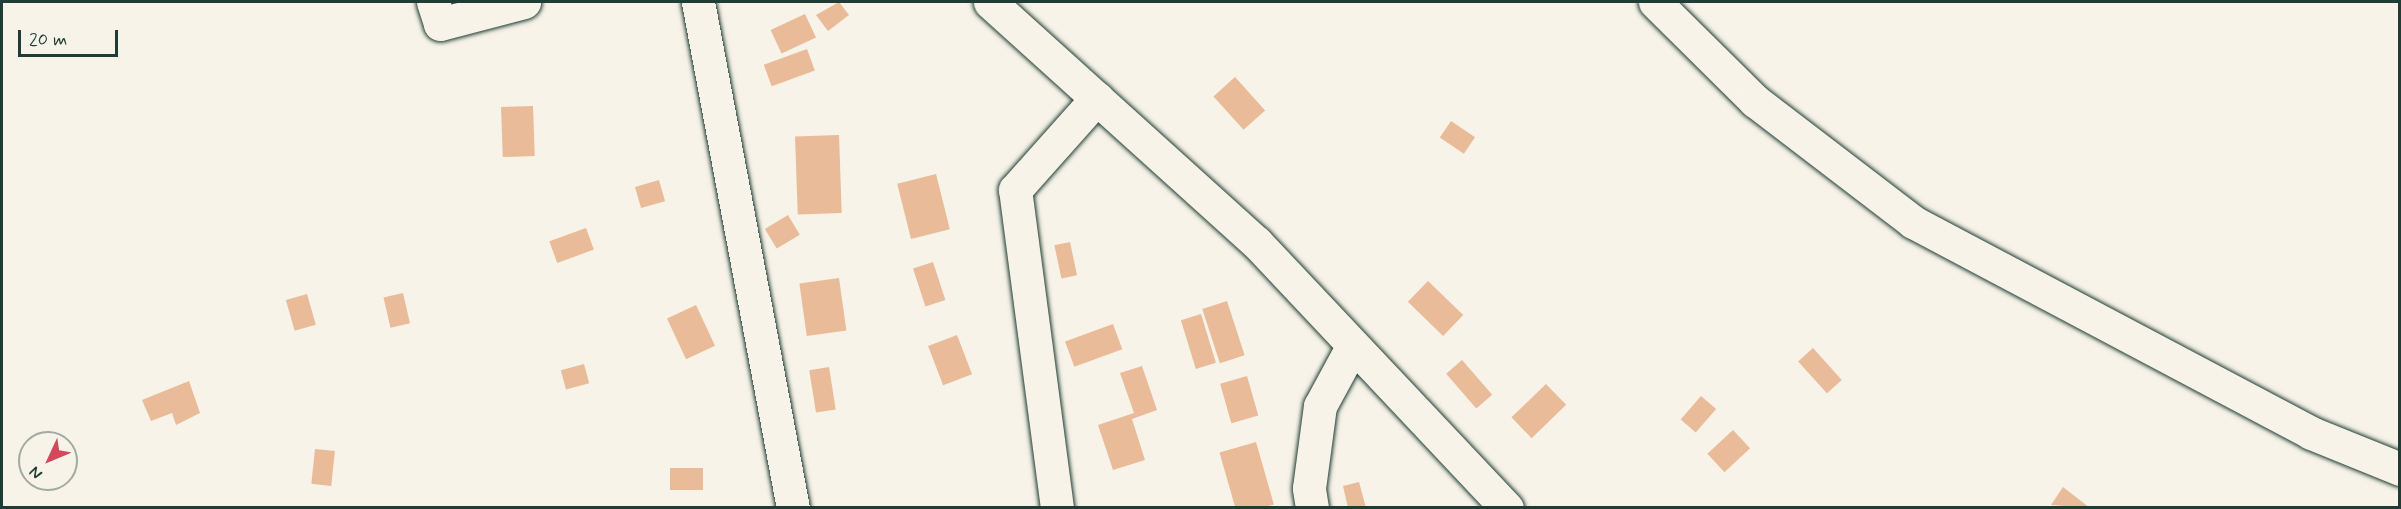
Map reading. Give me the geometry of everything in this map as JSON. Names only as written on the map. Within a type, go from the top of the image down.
[{"type":"street","points":[[433,2],[440,24],[524,2]]},
{"type":"street","points":[[698,2],[793,507]]},
{"type":"street","points":[[990,2],[1256,242],[1507,507]]},
{"type":"street","points":[[1655,2],[1755,101],[1913,222],[2311,434],[2400,469]]},
{"type":"street","points":[[1057,507],[1016,190],[1097,98]]},
{"type":"street","points":[[1312,507],[1308,488],[1320,406],[1353,345]]},
{"type":"building","points":[[839,2],[849,15],[828,31],[816,15]]},
{"type":"building","points":[[805,14],[816,38],[782,54],[771,30]]},
{"type":"building","points":[[807,49],[815,71],[772,86],[764,65]]},
{"type":"building","points":[[1235,77],[1265,110],[1244,130],[1213,96]]},
{"type":"building","points":[[533,106],[535,156],[503,157],[501,107]]},
{"type":"building","points":[[1451,121],[1475,137],[1464,154],[1440,138]]},
{"type":"building","points":[[839,135],[842,213],[798,214],[795,137]]},
{"type":"building","points":[[936,174],[950,229],[911,239],[897,184]]},
{"type":"building","points":[[659,180],[665,201],[641,208],[635,187]]},
{"type":"building","points":[[788,215],[800,235],[777,249],[765,229]]},
{"type":"building","points":[[586,228],[594,250],[557,263],[549,241]]},
{"type":"building","points":[[1070,242],[1077,275],[1061,279],[1054,245]]},
{"type":"building","points":[[933,262],[945,300],[925,307],[913,268]]},
{"type":"building","points":[[839,278],[846,330],[807,336],[799,284]]},
{"type":"building","points":[[1428,281],[1463,315],[1443,336],[1408,302]]},
{"type":"building","points":[[403,293],[410,323],[390,328],[384,297]]},
{"type":"building","points":[[307,294],[316,325],[295,331],[286,300]]},
{"type":"building","points":[[1227,301],[1245,355],[1220,363],[1202,309]]},
{"type":"building","points":[[696,305],[715,346],[686,359],[667,319]]},
{"type":"building","points":[[1201,314],[1216,363],[1196,369],[1181,320]]},
{"type":"building","points":[[1113,324],[1122,349],[1074,367],[1065,341]]},
{"type":"building","points":[[957,335],[972,374],[943,385],[928,346]]},
{"type":"building","points":[[1813,348],[1842,380],[1827,393],[1798,361]]},
{"type":"building","points":[[1462,360],[1492,395],[1476,408],[1446,374]]},
{"type":"building","points":[[584,364],[589,383],[566,390],[561,370]]},
{"type":"building","points":[[1142,366],[1157,410],[1132,419],[1145,460],[1113,470],[1098,425],[1134,413],[1120,373]]},
{"type":"building","points":[[829,367],[836,409],[816,413],[809,370]]},
{"type":"building","points":[[1247,376],[1258,415],[1231,423],[1220,384]]},
{"type":"building","points":[[189,381],[200,413],[176,425],[172,413],[151,421],[142,400]]},
{"type":"building","points":[[1546,384],[1566,405],[1532,438],[1511,417]]},
{"type":"building","points":[[1701,396],[1716,409],[1696,433],[1681,419]]},
{"type":"building","points":[[1733,430],[1750,448],[1724,472],[1707,454]]},
{"type":"building","points":[[1256,442],[1274,504],[1262,508],[1235,508],[1219,452]]},
{"type":"building","points":[[315,449],[335,451],[331,486],[311,484]]},
{"type":"building","points":[[670,468],[703,468],[703,490],[670,490]]},
{"type":"building","points":[[1359,482],[1366,508],[1348,508],[1343,486]]},
{"type":"building","points":[[2063,487],[2090,508],[2051,505]]}]
